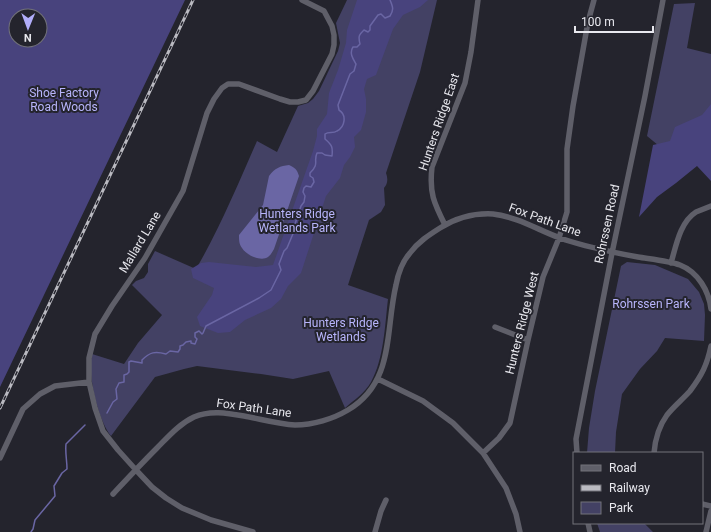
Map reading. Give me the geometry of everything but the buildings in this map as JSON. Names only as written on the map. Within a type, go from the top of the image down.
[{"type":"street","name":"Mallard Lane","points":[[253,532],[211,520],[182,508],[152,487],[118,450],[104,431],[95,408],[89,382],[89,358],[95,334],[145,258],[182,191],[207,112],[222,88],[228,84],[239,84],[290,102],[306,100],[313,91],[332,54],[334,35],[332,26],[324,11],[302,0]]},
{"type":"street","name":"Hunters Ridge East","points":[[445,225],[432,198],[432,167],[465,83],[478,0]]},
{"type":"street","name":"Hunters Ridge West","points":[[483,453],[499,438],[510,423],[543,277],[560,238],[567,212],[567,149],[573,106],[587,29],[594,0]]},
{"type":"street","name":"Rohrssen Road","points":[[577,452],[576,440],[612,253],[644,103],[663,0]]},
{"type":"street","points":[[671,263],[682,228],[687,220],[696,212],[711,206]]},
{"type":"street","name":"Fox Path Lane","points":[[113,494],[179,427],[194,417],[214,412],[229,413],[295,425],[318,422],[348,410],[368,394],[378,379],[383,366],[394,294],[403,263],[421,241],[445,225],[462,218],[477,214],[493,214],[515,219],[578,244],[612,253],[681,266],[694,274],[704,287],[711,309]]},
{"type":"street","points":[[494,327],[528,340]]},
{"type":"street","points":[[654,452],[655,445],[666,416],[690,391],[704,369],[711,346]]},
{"type":"street","points":[[378,379],[423,401],[453,423],[483,453],[506,488],[516,514],[520,532]]},
{"type":"street","points":[[0,458],[23,409],[40,394],[55,386],[89,382]]},
{"type":"street","points":[[375,532],[386,500]]},
{"type":"street","points":[[706,532],[711,511]]},
{"type":"green space","name":"Shoe Factory Road Woods","points":[[0,0],[185,0],[0,387]]},
{"type":"green space","name":"Hunters Ridge Wetlands Park","points":[[347,0],[437,0],[420,72],[386,173],[387,181],[384,188],[385,205],[381,212],[369,220],[348,285],[388,299],[385,330],[379,363],[369,386],[345,408],[329,371],[293,379],[197,366],[155,377],[111,436],[102,419],[92,385],[92,354],[124,364],[138,343],[162,315],[132,285],[136,281],[144,278],[148,272],[148,264],[155,251],[196,269],[221,222],[257,141],[277,152],[298,106],[308,103],[319,91],[338,51],[340,43],[336,23]]},
{"type":"green space","points":[[357,0],[428,0],[420,7],[403,15],[393,29],[376,75],[367,79],[364,89],[366,112],[361,130],[354,137],[355,147],[344,165],[340,178],[326,196],[301,273],[288,286],[281,299],[271,308],[245,320],[230,332],[218,333],[200,326],[197,317],[212,295],[214,288],[193,278],[191,269],[201,263],[209,262],[256,267],[273,265],[313,151],[317,136],[317,129],[327,114],[329,93],[338,70],[346,43],[347,30]]},
{"type":"green space","points":[[695,3],[687,48],[711,54],[711,135],[670,155],[647,136],[674,4]]},
{"type":"green space","points":[[711,104],[711,181],[697,166],[657,197],[639,217],[653,145],[670,141],[675,127],[702,115]]},
{"type":"green space","name":"Rohrssen Park","points":[[627,262],[655,265],[688,279],[699,292],[704,304],[704,341],[665,338],[657,351],[640,369],[622,394],[616,432],[615,452],[587,452],[595,391],[621,266]]},
{"type":"green space","points":[[597,524],[645,524],[653,532],[600,532]]},
{"type":"shaded area","points":[[289,165],[296,169],[299,176],[274,249],[268,257],[262,259],[254,257],[244,251],[240,243],[239,235],[263,205],[269,176],[278,168]]},
{"type":"waterway","points":[[107,413],[113,402],[117,399],[116,389],[119,383],[124,382],[124,375],[129,372],[129,362],[142,363],[142,360],[150,354],[156,352],[166,354],[170,351],[178,352],[180,346],[186,342],[191,341],[191,343],[195,344],[197,339],[195,337],[195,333],[199,331],[202,334],[206,326],[271,290],[281,270],[279,264],[295,229],[295,224],[301,206],[304,202],[304,188],[306,186],[311,187],[314,182],[313,178],[310,176],[310,173],[316,165],[317,153],[332,156],[332,146],[325,139],[325,134],[336,132],[342,127],[344,118],[338,105],[350,74],[354,71],[356,64],[351,51],[353,47],[357,47],[360,44],[360,35],[364,30],[368,32],[370,30],[370,26],[378,15],[381,14],[385,18],[390,16],[393,8],[390,0]]},
{"type":"waterway","points":[[31,532],[35,520],[55,496],[54,486],[62,473],[67,469],[66,444],[85,425]]},
{"type":"railway","points":[[0,408],[193,0]]},
{"type":"park label","name":"Hunters Ridge Wetlands","points":[[341,330]]}]
